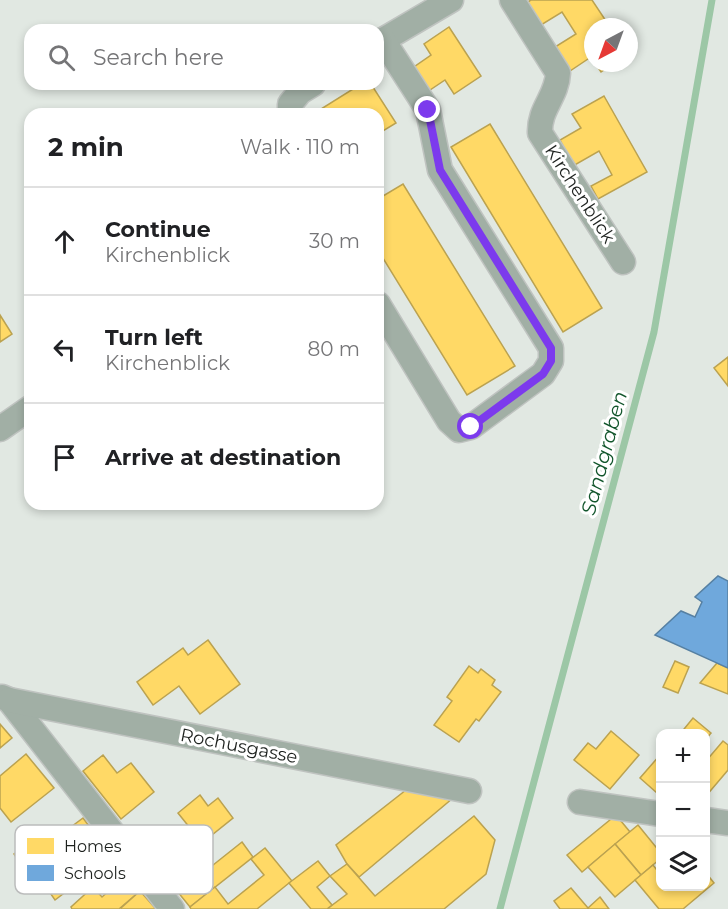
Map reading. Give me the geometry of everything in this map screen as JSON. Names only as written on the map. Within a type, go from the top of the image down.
[{"type":"street","points":[[384,39],[451,0]]},
{"type":"street","name":"Kirchenblick","points":[[512,0],[558,73],[557,86],[539,120],[540,133],[623,261]]},
{"type":"street","points":[[384,45],[428,110],[440,170],[551,348],[551,361],[543,374],[471,427],[459,430],[449,421],[384,314]]},
{"type":"street","points":[[290,108],[290,104],[303,90]]},
{"type":"street","points":[[0,429],[24,412]]},
{"type":"street","points":[[4,698],[105,825]]},
{"type":"street","name":"Rochusgasse","points":[[4,698],[469,791]]},
{"type":"street","points":[[580,802],[656,813]]},
{"type":"street","points":[[710,821],[728,823]]},
{"type":"street","points":[[160,894],[172,909]]},
{"type":"building: Homes","points":[[531,0],[592,0],[604,18],[584,18],[584,62],[570,71],[555,47],[576,34],[562,12],[541,25],[526,3]]},
{"type":"building: Homes","points":[[449,27],[481,76],[454,94],[445,80],[427,92],[411,69],[431,55],[424,44]]},
{"type":"building: Homes","points":[[351,90],[375,90],[396,123],[384,130],[384,108],[323,108]]},
{"type":"building: Homes","points":[[604,96],[647,172],[598,199],[591,186],[612,175],[599,151],[573,166],[560,140],[581,128],[572,114]]},
{"type":"building: Homes","points":[[490,124],[602,308],[563,332],[451,147]]},
{"type":"building: Homes","points":[[403,184],[515,366],[467,395],[384,260],[384,195]]},
{"type":"building: Homes","points":[[0,315],[12,334],[0,342]]},
{"type":"building: Homes","points":[[728,357],[728,386],[714,368]]},
{"type":"building: Homes","points":[[208,640],[240,684],[200,714],[179,686],[153,705],[137,682],[183,648],[188,655]]},
{"type":"building: Homes","points":[[675,661],[689,667],[678,693],[663,687]]},
{"type":"building: Homes","points":[[717,663],[728,668],[728,694],[700,683]]},
{"type":"building: Homes","points":[[469,666],[478,673],[481,669],[495,680],[492,685],[501,692],[479,721],[476,719],[459,742],[434,725],[452,701],[447,697]]},
{"type":"building: Homes","points":[[693,718],[706,729],[684,729]]},
{"type":"building: Homes","points":[[0,724],[12,738],[0,748]]},
{"type":"building: Homes","points":[[611,731],[639,755],[610,789],[574,760],[588,743],[596,749]]},
{"type":"building: Homes","points":[[723,741],[728,745],[728,770],[710,791],[710,783],[710,756]]},
{"type":"building: Homes","points":[[26,754],[54,788],[11,822],[0,808],[0,776]]},
{"type":"building: Homes","points":[[103,755],[117,773],[131,763],[154,792],[121,819],[83,771]]},
{"type":"building: Homes","points":[[656,760],[656,792],[640,778]]},
{"type":"building: Homes","points":[[406,790],[453,798],[359,877],[347,864],[336,845]]},
{"type":"building: Homes","points":[[200,795],[208,806],[218,798],[233,818],[213,834],[213,825],[188,825],[178,813]]},
{"type":"building: Homes","points":[[616,815],[630,832],[582,872],[567,855]]},
{"type":"building: Homes","points":[[474,816],[495,840],[486,874],[444,909],[327,909],[347,894],[330,876],[347,864],[375,896]]},
{"type":"building: Homes","points":[[83,818],[88,825],[74,825]]},
{"type":"building: Homes","points":[[638,825],[656,847],[656,862],[641,875],[615,844]]},
{"type":"building: Homes","points":[[242,842],[253,857],[213,889],[213,865]]},
{"type":"building: Homes","points":[[615,844],[641,875],[615,897],[588,867]]},
{"type":"building: Homes","points":[[265,848],[292,881],[257,909],[191,909],[190,907],[206,894],[213,894],[215,887],[228,904],[264,875],[251,859]]},
{"type":"building: Homes","points":[[318,861],[330,876],[317,887],[332,905],[327,909],[311,909],[289,883]]},
{"type":"building: Homes","points":[[653,865],[656,869],[656,891],[704,891],[683,909],[659,909],[635,880]]},
{"type":"building: Homes","points":[[571,888],[589,909],[560,909],[554,901]]},
{"type":"building: Homes","points":[[51,894],[63,894],[55,900]]},
{"type":"building: Homes","points":[[85,894],[99,894],[102,897],[105,894],[136,894],[119,909],[72,909],[71,907]]},
{"type":"building: Homes","points":[[137,894],[143,894],[156,909],[122,909]]},
{"type":"building: Homes","points":[[179,894],[206,894],[190,907]]},
{"type":"building: Homes","points":[[600,897],[609,909],[588,908]]},
{"type":"building: Schools","points":[[718,576],[728,581],[728,668],[655,635],[681,611],[695,617],[702,602],[695,597]]},
{"type":"waterway","name":"Sandgraben","points":[[500,909],[654,332],[712,0]]},
{"type":"route","points":[[428,110],[440,170],[551,348],[551,361],[543,374],[471,427]]}]
